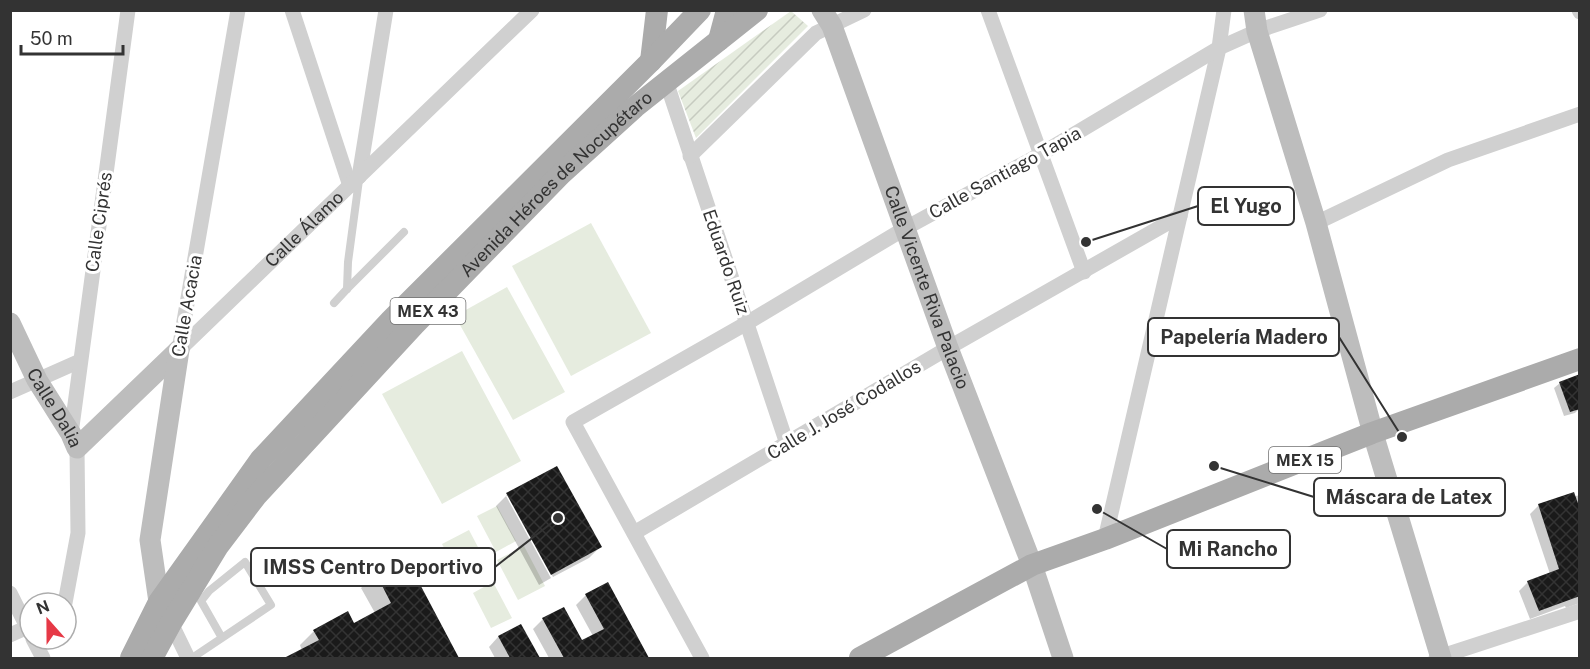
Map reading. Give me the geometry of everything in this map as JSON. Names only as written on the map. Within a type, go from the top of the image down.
[{"type":"main road","points":[[651,61],[657,10]]},
{"type":"main road","name":"Avenida Héroes de Nocupétaro","points":[[131,658],[159,602],[261,459],[391,320],[700,10]]},
{"type":"main road","points":[[719,40],[727,10]]},
{"type":"main road","name":"Avenida Héroes de Nocupétaro","points":[[152,658],[218,546],[264,487],[415,324],[561,174],[666,81],[757,10]]},
{"type":"main road","name":"MEX 15","points":[[860,658],[1032,565],[1372,433],[1580,359]]},
{"type":"street","name":"Calle Ciprés","points":[[74,441],[80,361],[128,10]]},
{"type":"street","name":"Calle Acacia","points":[[159,602],[150,540],[179,350],[238,10]]},
{"type":"street","points":[[292,10],[354,181]]},
{"type":"street","points":[[354,181],[386,10]]},
{"type":"street","name":"Calle Álamo","points":[[74,441],[179,350],[532,10]]},
{"type":"street","points":[[690,156],[816,33],[827,18],[864,10]]},
{"type":"street","points":[[988,10],[1084,272]]},
{"type":"street","points":[[1105,538],[1219,48],[1224,10]]},
{"type":"street","name":"Calle Santiago Tapia","points":[[634,533],[573,422],[747,323],[904,229],[1041,154],[1219,48],[1255,21],[1320,10]]},
{"type":"street","name":"Calle Vicente Riva Palacio","points":[[827,18],[948,348],[1032,565],[1063,658]]},
{"type":"street","points":[[1255,21],[1316,223],[1372,433],[1439,658],[1580,611]]},
{"type":"street","name":"Eduardo Ruiz","points":[[666,81],[787,444]]},
{"type":"street","points":[[1316,223],[1448,160],[1580,114]]},
{"type":"street","name":"Calle J. José Codallos","points":[[634,533],[948,348],[1180,216]]},
{"type":"street","name":"Calle Dalia","points":[[10,323],[37,380],[74,441],[78,533],[67,591]]},
{"type":"street","points":[[10,392],[80,361]]},
{"type":"street","points":[[634,533],[702,658]]},
{"type":"street","points":[[10,592],[18,608]]},
{"type":"street","points":[[159,602],[190,658]]},
{"type":"lane","points":[[347,289],[354,181]]},
{"type":"lane","points":[[334,303],[404,232]]},
{"type":"lane","points":[[190,658],[222,638],[271,605],[245,562],[220,581],[201,601],[222,638]]},
{"type":"shaded area","points":[[791,11],[808,26],[696,138],[678,91]]},
{"type":"shaded area","points":[[591,223],[651,333],[571,376],[512,266]]},
{"type":"shaded area","points":[[507,287],[565,392],[513,420],[455,316]]},
{"type":"shaded area","points":[[462,351],[521,461],[442,504],[382,394]]},
{"type":"shaded area","points":[[497,506],[516,541],[496,552],[477,516]]},
{"type":"shaded area","points":[[469,530],[490,570],[463,584],[442,544]]},
{"type":"shaded area","points":[[524,546],[545,586],[518,600],[497,560]]},
{"type":"shaded area","points":[[493,582],[512,618],[491,628],[473,593]]},
{"type":"building","points":[[1580,374],[1580,409],[1570,412],[1559,382]]},
{"type":"building","points":[[557,466],[602,547],[551,575],[506,493]]},
{"type":"building","points":[[1574,492],[1580,509],[1580,596],[1539,611],[1527,581],[1559,569],[1538,504]]},
{"type":"building","points":[[405,556],[459,658],[284,658],[319,640],[313,630],[348,611],[354,623],[391,603],[375,572]]},
{"type":"building","points":[[608,582],[649,658],[564,658],[542,618],[564,607],[582,640],[604,629],[585,594]]},
{"type":"building","points":[[521,624],[540,658],[510,658],[498,636]]},
{"type":"place","name":"El Yugo","points":[[1086,242]]},
{"type":"place","name":"Papelería Madero","points":[[1402,437]]},
{"type":"place","name":"Máscara de Latex","points":[[1214,466]]},
{"type":"place","name":"Mi Rancho","points":[[1097,509]]},
{"type":"place","name":"IMSS Centro Deportivo","points":[[558,518]]}]
